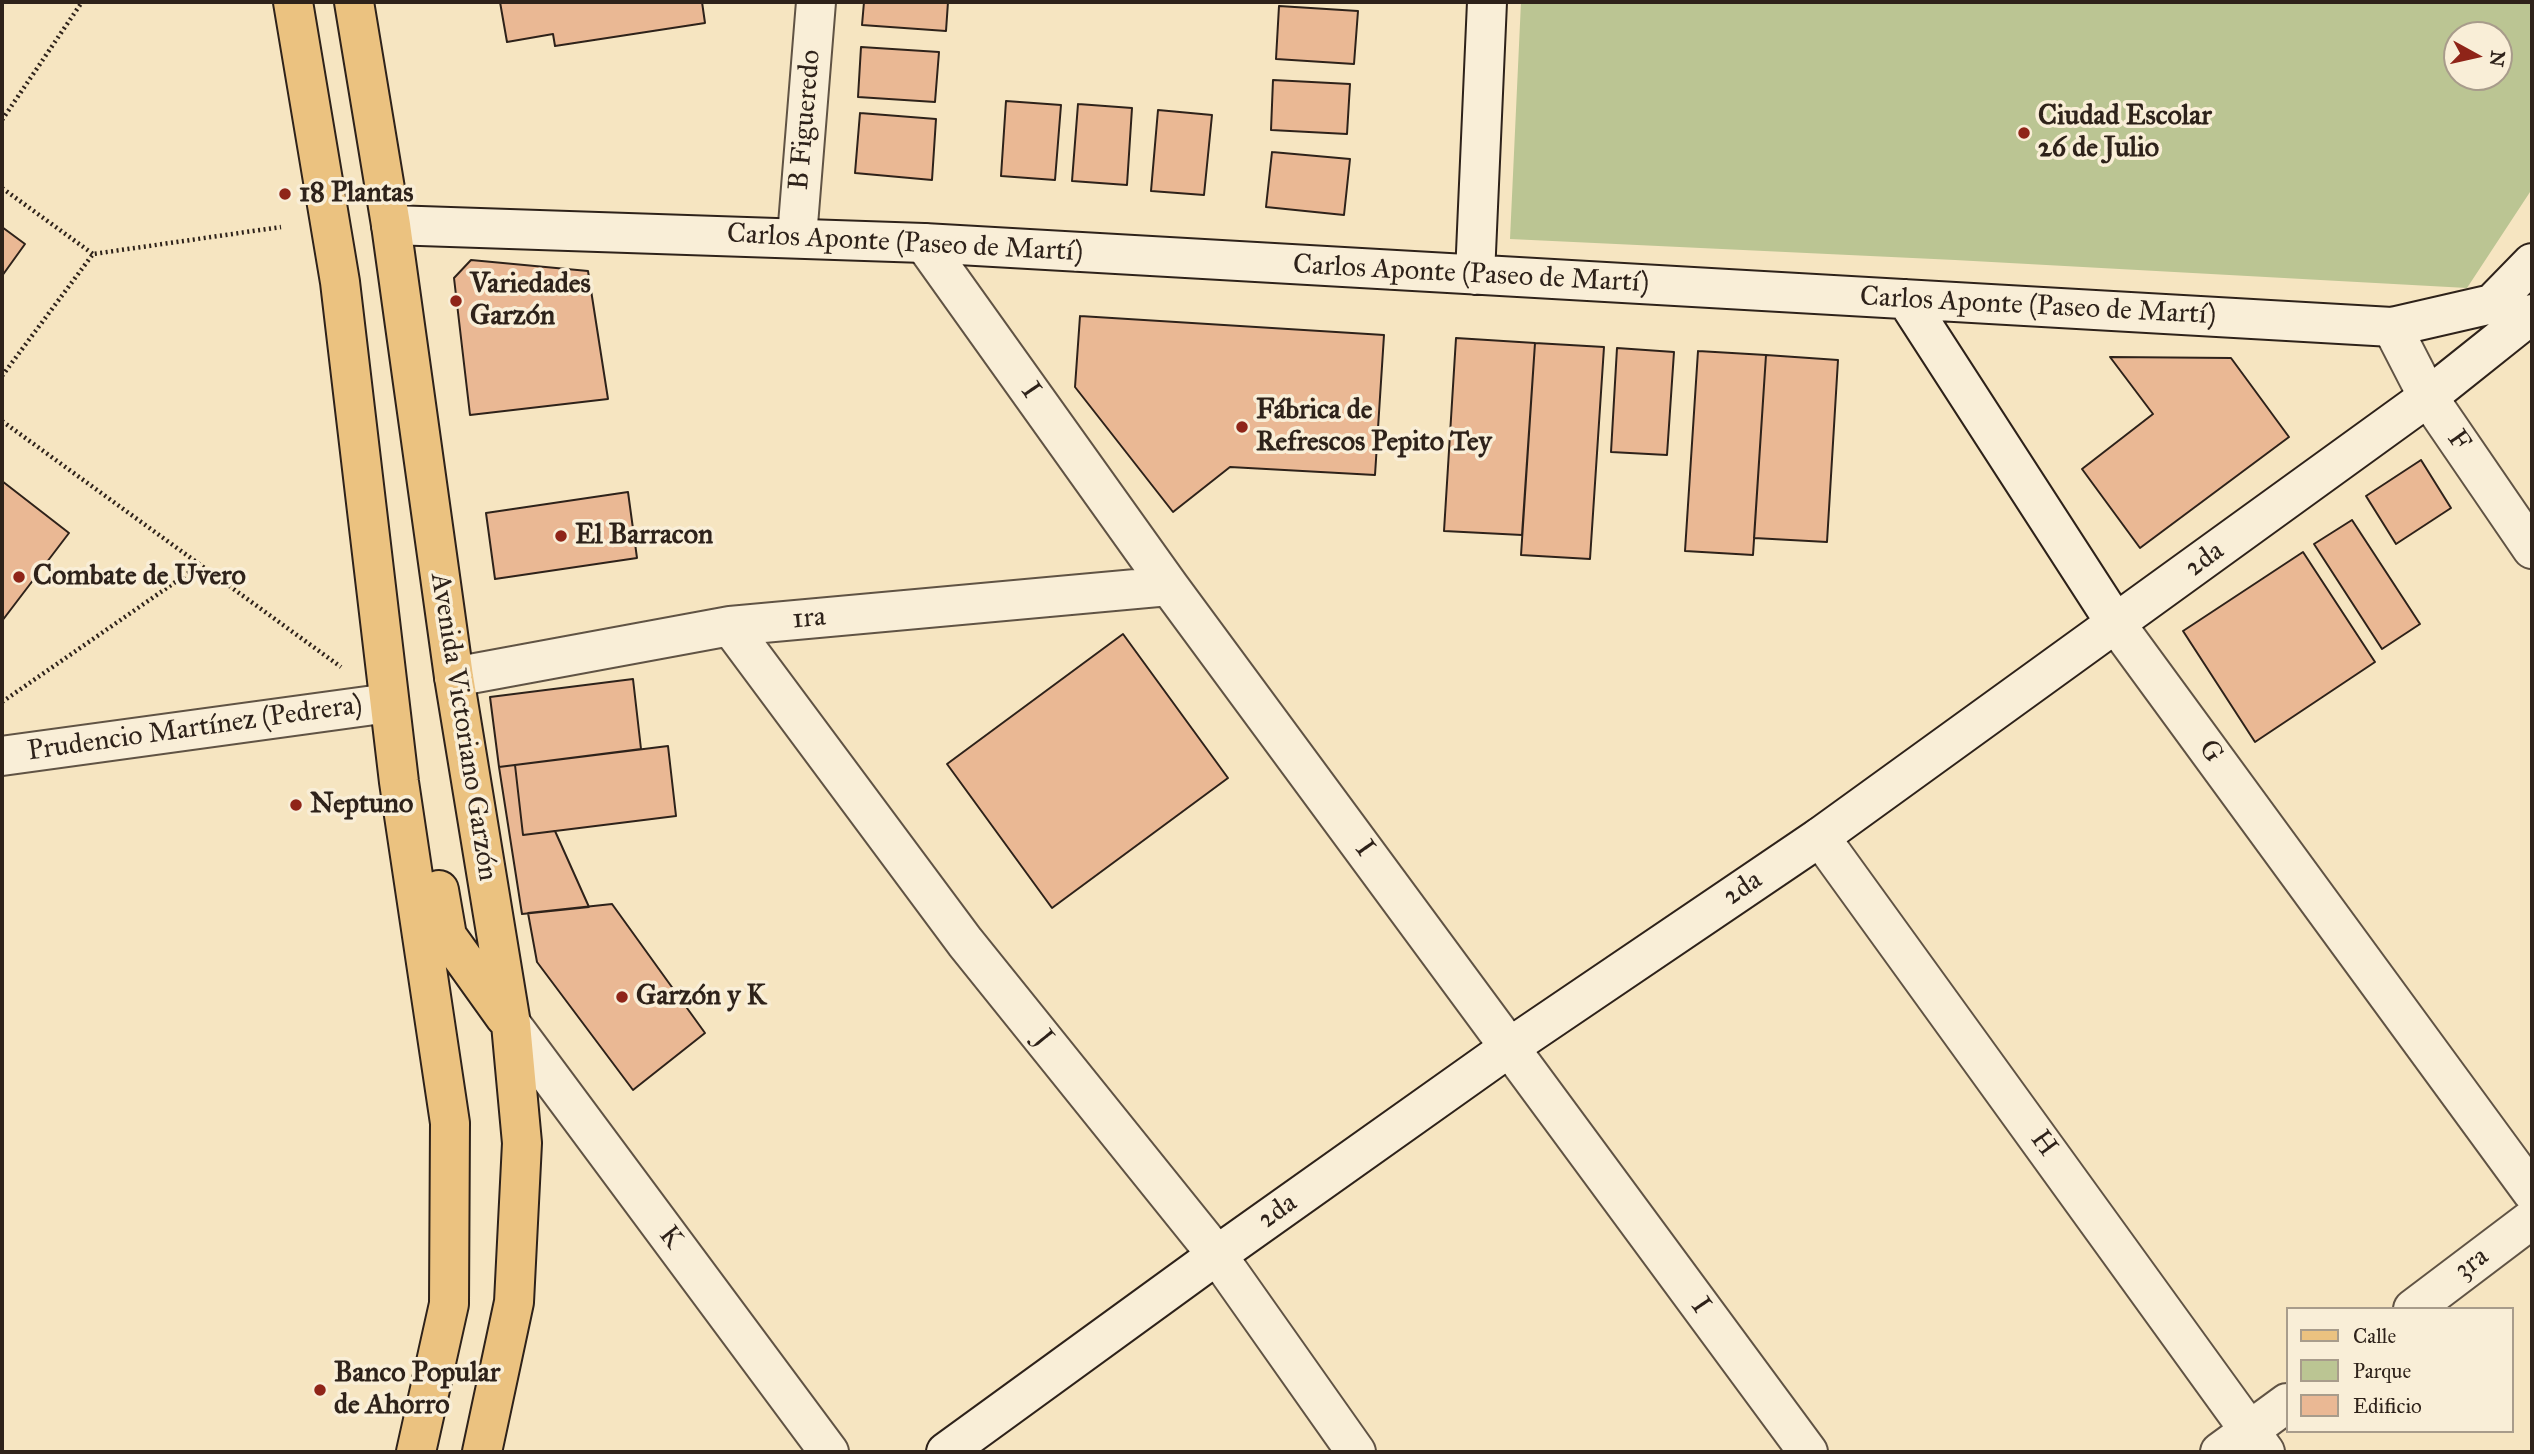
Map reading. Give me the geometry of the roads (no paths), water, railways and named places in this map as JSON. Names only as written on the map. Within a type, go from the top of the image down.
[{"type":"main road","points":[[293,2],[340,282],[399,782],[450,1123],[449,1304],[416,1452]]},
{"type":"main road","name":"Avenida Victoriano Garzón","points":[[354,2],[391,225],[454,677],[511,1024],[522,1143],[514,1302],[482,1452]]},
{"type":"main road","points":[[399,782],[431,842],[447,936],[511,1024]]},
{"type":"street","name":"B Figueredo","points":[[797,237],[816,2]]},
{"type":"street","points":[[1475,275],[1487,2]]},
{"type":"street","name":"Carlos Aponte (Paseo de Martí)","points":[[391,225],[924,243],[2392,327],[2492,304],[2532,263]]},
{"type":"street","name":"I","points":[[924,243],[1169,586],[1808,1452]]},
{"type":"street","name":"G","points":[[1906,299],[2116,624],[2532,1192]]},
{"type":"street","name":"2da","points":[[946,1452],[1510,1047],[1820,837],[2428,397],[2532,314]]},
{"type":"street","name":"F","points":[[2392,327],[2428,397],[2532,549]]},
{"type":"street","name":"1ra","points":[[454,677],[730,626],[1169,586]]},
{"type":"street","name":"J","points":[[730,626],[965,942],[1217,1255],[1356,1452]]},
{"type":"street","name":"Prudencio Martínez (Pedrera)","points":[[2,756],[389,703]]},
{"type":"street","name":"H","points":[[1820,837],[2245,1445]]},
{"type":"street","name":"K","points":[[511,1024],[829,1452]]},
{"type":"street","name":"3ra","points":[[2416,1307],[2532,1219]]},
{"type":"street","points":[[2245,1445],[2286,1404]]},
{"type":"place","name":"Ciudad Escolar 26 de Julio","points":[[2024,133]]},
{"type":"place","name":"18 Plantas","points":[[285,194]]},
{"type":"place","name":"Variedades Garzón","points":[[456,301]]},
{"type":"place","name":"Fábrica de Refrescos Pepito Tey","points":[[1242,427]]},
{"type":"place","name":"El Barracon","points":[[561,536]]},
{"type":"place","name":"Combate de Uvero","points":[[19,577]]},
{"type":"place","name":"Neptuno","points":[[296,805]]},
{"type":"place","name":"Garzón y K","points":[[622,997]]},
{"type":"place","name":"Banco Popular de Ahorro","points":[[320,1390]]}]
